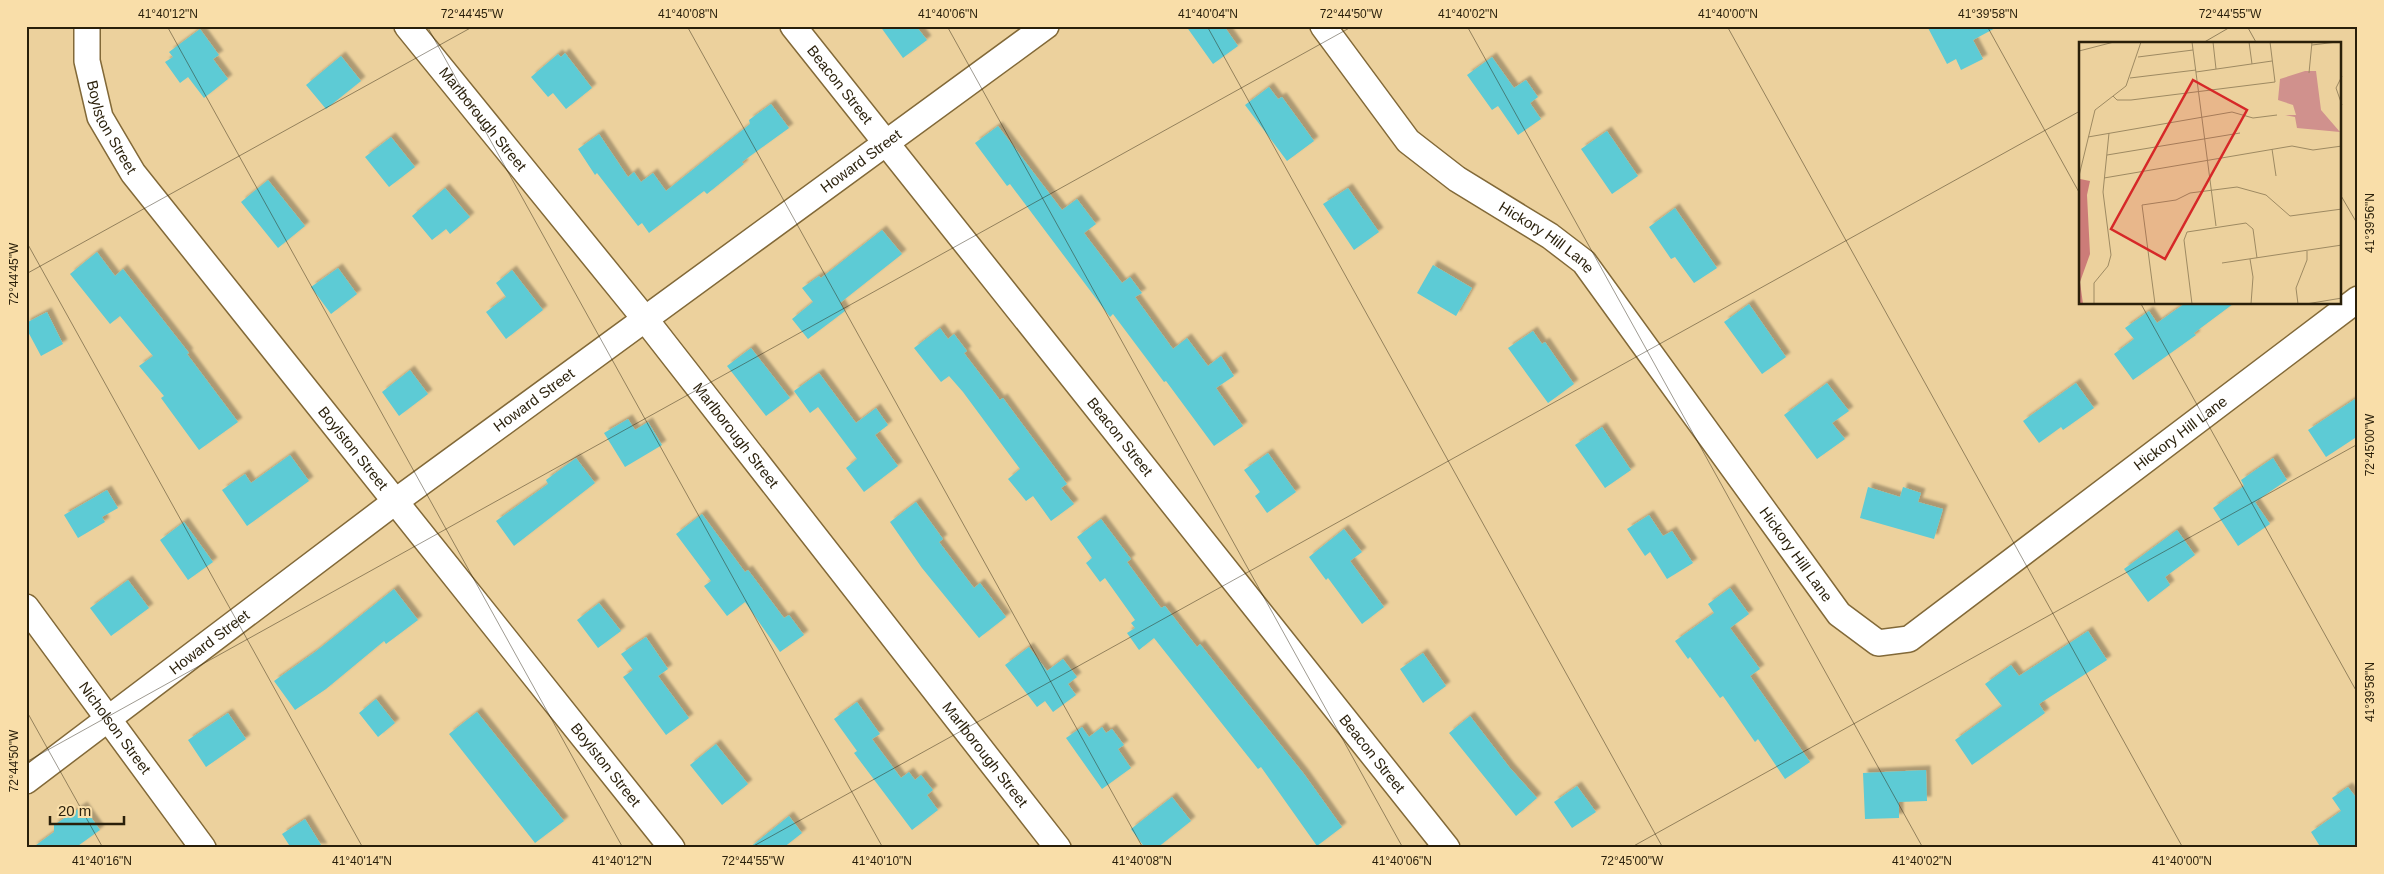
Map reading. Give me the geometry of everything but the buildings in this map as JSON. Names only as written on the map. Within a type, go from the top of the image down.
[{"type":"street","name":"Boylston Street","points":[[87,26],[87,60],[100,117],[133,173],[672,848]]},
{"type":"street","name":"Marlborough Street","points":[[408,26],[645,319],[1058,848]]},
{"type":"street","name":"Beacon Street","points":[[793,26],[1447,848]]},
{"type":"street","name":"Howard Street","points":[[26,781],[110,720],[396,501],[1046,26]]},
{"type":"street","name":"Hickory Hill Lane","points":[[1322,26],[1408,140],[1457,179],[1550,236],[1584,262],[1839,614],[1878,643],[1909,639],[2358,300]]},
{"type":"street","name":"Nicholson Street","points":[[26,607],[203,848]]}]
